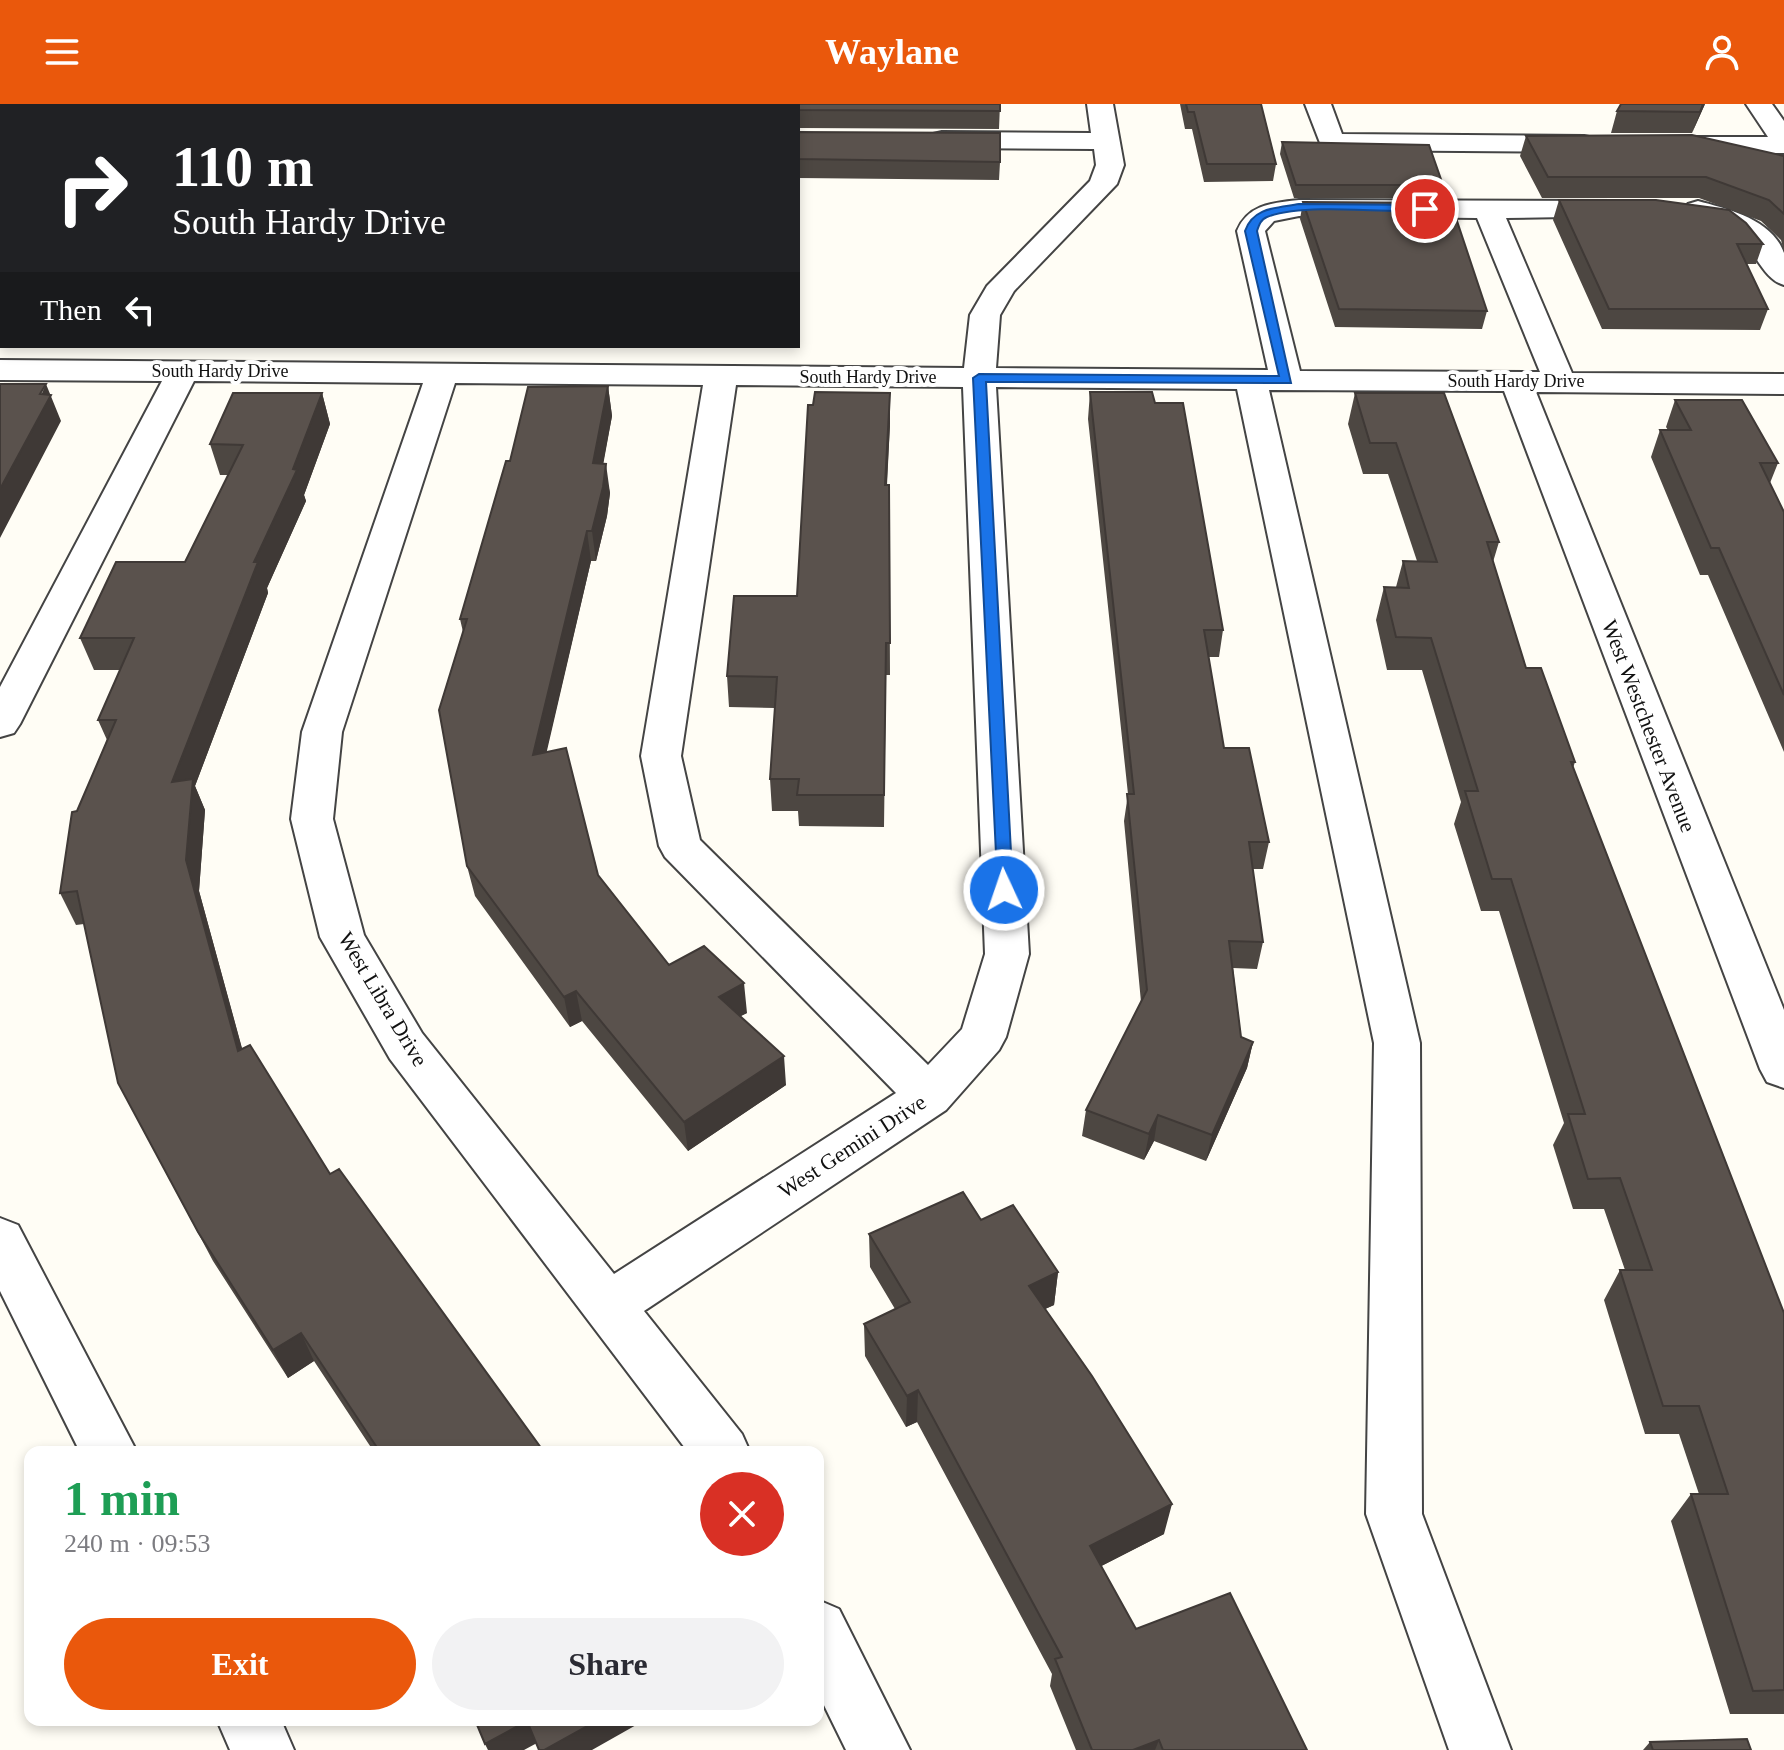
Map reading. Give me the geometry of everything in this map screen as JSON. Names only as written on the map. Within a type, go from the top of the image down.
[{"type":"street","points":[[1318,104],[1331,142],[1612,144]]},
{"type":"street","points":[[1759,104],[1784,143]]},
{"type":"street","points":[[921,140],[1104,122]]},
{"type":"street","name":"West Gemini Drive","points":[[606,1307],[929,1096],[983,1037],[1007,954],[979,378],[985,315],[1002,286],[1103,184],[1110,165],[1104,122]]},
{"type":"street","points":[[1644,144],[1784,143]]},
{"type":"street","points":[[1480,1750],[1394,1514],[1397,1043],[1269,380],[1251,231],[1254,221],[1263,214],[1299,208],[1638,210]]},
{"type":"street","points":[[1488,209],[1560,381]]},
{"type":"street","points":[[1668,210],[1698,210],[1731,218],[1759,235],[1784,276]]},
{"type":"street","name":"South Hardy Drive","points":[[0,370],[132,358],[183,371],[396,359],[443,372],[1784,384]]},
{"type":"street","points":[[0,724],[183,371]]},
{"type":"street","name":"West Libra Drive","points":[[443,372],[322,732],[312,819],[342,937],[406,1046],[606,1307],[717,1446]]},
{"type":"street","points":[[721,376],[661,756],[680,846],[929,1096]]},
{"type":"street","name":"West Westchester Avenue","points":[[1516,381],[1784,1069]]},
{"type":"street","points":[[0,1240],[106,1446]]},
{"type":"street","points":[[824,1642],[879,1750]]},
{"type":"street","points":[[251,1726],[263,1750]]},
{"type":"building","points":[[800,104],[1000,104],[1000,111],[800,110]]},
{"type":"building","points":[[1186,104],[1261,104],[1276,164],[1207,164],[1194,112],[1188,112]]},
{"type":"building","points":[[1621,104],[1703,104],[1700,112],[1617,111]]},
{"type":"building","points":[[800,132],[1000,133],[1000,162],[800,159]]},
{"type":"building","points":[[1692,135],[1784,156],[1784,214],[1769,200],[1706,177],[1548,177],[1526,136]]},
{"type":"building","points":[[1282,142],[1429,145],[1443,185],[1296,185]]},
{"type":"building","points":[[1559,200],[1656,200],[1729,210],[1746,223],[1763,244],[1737,244],[1768,309],[1609,309]]},
{"type":"building","points":[[1303,202],[1451,203],[1487,311],[1339,309]]},
{"type":"building","points":[[0,384],[46,384],[40,394],[51,395],[0,489]]},
{"type":"building","points":[[608,386],[593,463],[606,464],[603,487],[592,531],[587,531],[533,755],[566,748],[598,875],[669,965],[704,946],[744,983],[719,997],[784,1056],[684,1122],[576,991],[564,997],[467,866],[439,710],[467,619],[460,619],[506,461],[510,461],[528,387]]},
{"type":"building","points":[[815,392],[890,393],[885,485],[889,485],[890,643],[886,643],[884,795],[797,795],[799,779],[770,779],[777,677],[727,676],[734,596],[797,596],[808,405],[813,405]]},
{"type":"building","points":[[1090,392],[1152,392],[1155,403],[1183,403],[1223,630],[1204,630],[1224,748],[1249,748],[1269,842],[1249,842],[1263,942],[1229,941],[1241,1037],[1253,1042],[1212,1135],[1158,1115],[1149,1134],[1086,1110],[1147,990],[1127,794],[1134,794]]},
{"type":"building","points":[[233,393],[322,393],[293,469],[297,470],[254,562],[258,562],[172,782],[193,779],[186,860],[238,1051],[250,1045],[330,1174],[339,1169],[540,1446],[376,1446],[301,1333],[273,1350],[198,1232],[118,1083],[77,891],[60,893],[72,812],[77,811],[116,720],[98,720],[134,638],[80,638],[116,562],[185,562],[243,445],[210,444]]},
{"type":"building","points":[[1355,393],[1444,393],[1499,542],[1487,542],[1526,668],[1541,668],[1575,762],[1571,762],[1784,1313],[1784,1690],[1753,1691],[1691,1494],[1728,1494],[1699,1406],[1663,1406],[1620,1270],[1652,1270],[1620,1178],[1588,1179],[1568,1114],[1585,1114],[1511,879],[1492,879],[1465,791],[1478,791],[1431,638],[1396,637],[1384,587],[1409,588],[1403,561],[1437,562],[1396,443],[1370,443]]},
{"type":"building","points":[[1675,400],[1742,400],[1778,463],[1760,463],[1784,512],[1784,695],[1719,548],[1711,548],[1660,430],[1691,430]]},
{"type":"building","points":[[963,1192],[981,1220],[1013,1205],[1058,1272],[1029,1286],[1092,1376],[1172,1504],[1090,1546],[1136,1629],[1230,1593],[1307,1750],[1163,1750],[1159,1740],[1133,1750],[1092,1750],[1055,1659],[1062,1657],[918,1390],[907,1396],[864,1324],[910,1302],[869,1234]]},
{"type":"building","points":[[478,1726],[518,1726],[485,1744]]},
{"type":"building","points":[[529,1726],[587,1726],[544,1750],[539,1750]]},
{"type":"building","points":[[1747,1739],[1751,1750],[1653,1750],[1650,1742]]},
{"type":"route","points":[[1004,890],[979,378],[1286,380],[1251,231],[1254,221],[1263,214],[1299,208],[1425,209]]}]
